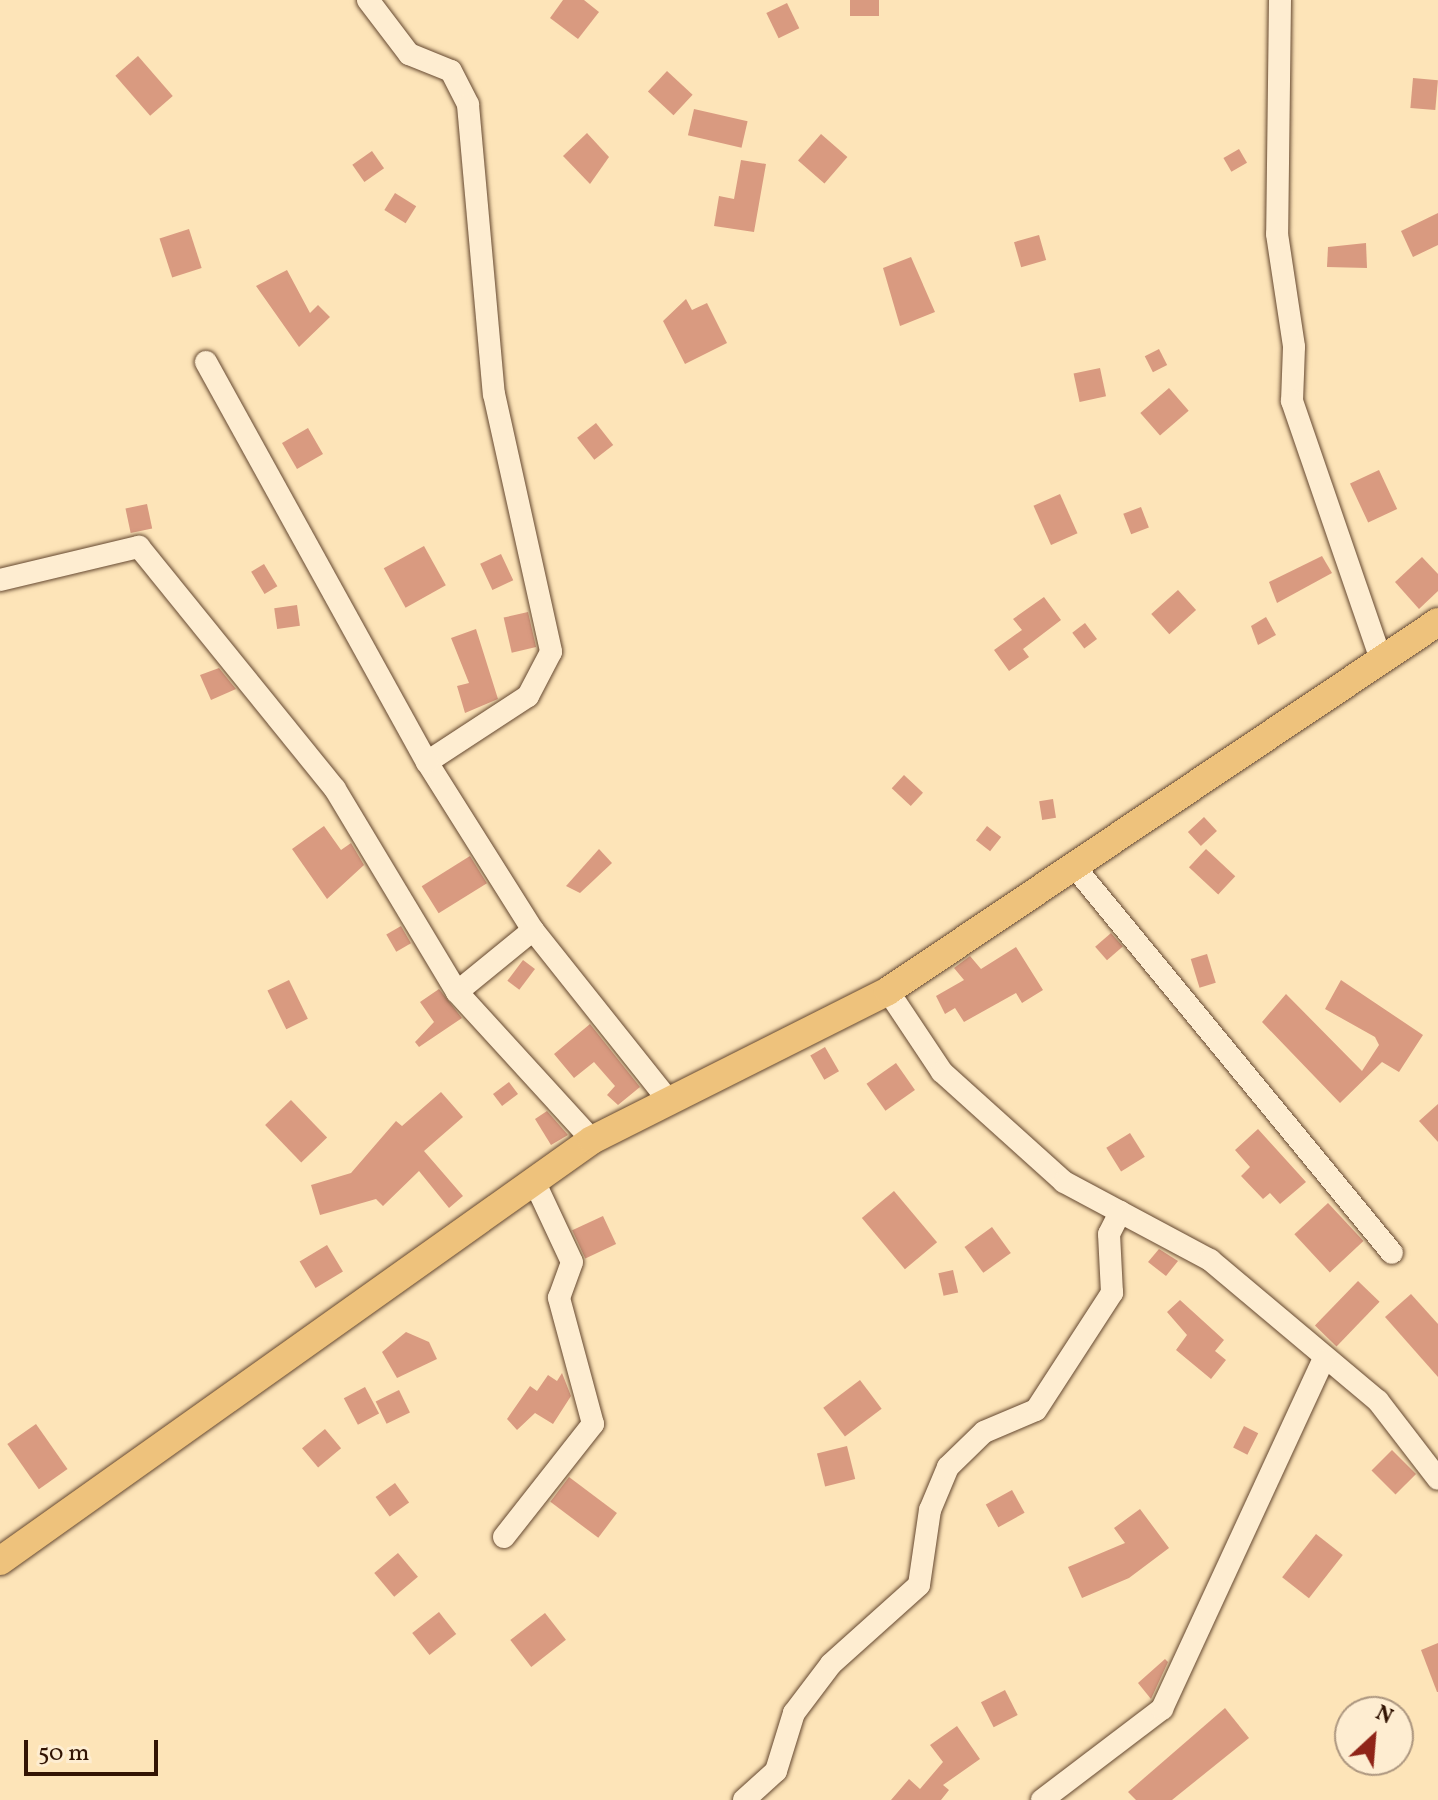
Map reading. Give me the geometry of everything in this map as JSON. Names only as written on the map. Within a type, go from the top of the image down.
[{"type":"main road","points":[[0,1561],[592,1140],[888,991],[1380,657],[1438,622]]},
{"type":"street","points":[[368,0],[409,54],[451,71],[468,105],[494,394],[551,652],[528,696],[427,762]]},
{"type":"street","points":[[1280,0],[1277,234],[1294,347],[1292,401],[1380,657]]},
{"type":"street","points":[[206,362],[427,762],[533,930],[669,1101]]},
{"type":"street","points":[[0,580],[139,547],[335,789],[457,992],[592,1140]]},
{"type":"street","points":[[1073,865],[1392,1253]]},
{"type":"street","points":[[457,992],[533,930]]},
{"type":"street","points":[[888,991],[942,1072],[1064,1182],[1210,1260],[1323,1360],[1378,1401],[1438,1479]]},
{"type":"street","points":[[504,1537],[593,1424],[559,1298],[572,1262],[534,1181]]},
{"type":"street","points":[[744,1800],[776,1771],[794,1713],[831,1664],[919,1585],[930,1510],[948,1467],[984,1432],[1036,1410],[1112,1293],[1109,1234],[1120,1212]]},
{"type":"street","points":[[1042,1800],[1162,1709],[1323,1360]]},
{"type":"building","points":[[563,0],[584,0],[599,12],[578,39],[550,18]]},
{"type":"building","points":[[850,0],[879,0],[879,16],[850,16]]},
{"type":"building","points":[[787,3],[799,28],[779,38],[766,13]]},
{"type":"building","points":[[138,56],[173,96],[150,116],[115,76]]},
{"type":"building","points":[[667,71],[693,95],[674,115],[648,91]]},
{"type":"building","points":[[1413,78],[1438,80],[1435,110],[1410,108]]},
{"type":"building","points":[[694,109],[748,121],[742,148],[688,135]]},
{"type":"building","points":[[587,133],[609,157],[590,184],[563,156]]},
{"type":"building","points":[[821,134],[847,157],[824,183],[798,160]]},
{"type":"building","points":[[1239,149],[1247,163],[1231,172],[1223,158]]},
{"type":"building","points":[[372,151],[384,168],[364,182],[352,165]]},
{"type":"building","points":[[741,160],[766,164],[754,232],[714,226],[719,196],[734,199]]},
{"type":"building","points":[[395,193],[416,206],[406,223],[384,210]]},
{"type":"building","points":[[1438,213],[1438,245],[1413,257],[1401,231]]},
{"type":"building","points":[[189,229],[202,268],[172,278],[160,239]]},
{"type":"building","points":[[1039,235],[1046,260],[1021,267],[1014,242]]},
{"type":"building","points":[[1366,243],[1367,268],[1327,267],[1328,247]]},
{"type":"building","points":[[911,257],[935,312],[900,326],[883,268]]},
{"type":"building","points":[[287,270],[310,313],[318,305],[330,317],[299,347],[256,286]]},
{"type":"building","points":[[686,299],[692,310],[707,303],[727,343],[685,364],[663,321]]},
{"type":"building","points":[[1159,349],[1167,365],[1153,372],[1145,356]]},
{"type":"building","points":[[1100,368],[1106,396],[1080,402],[1074,374]]},
{"type":"building","points":[[1169,388],[1189,411],[1160,436],[1140,413]]},
{"type":"building","points":[[596,423],[613,445],[594,460],[577,438]]},
{"type":"building","points":[[308,428],[323,454],[297,469],[282,443]]},
{"type":"building","points":[[1379,470],[1397,509],[1368,522],[1350,484]]},
{"type":"building","points":[[1060,494],[1077,533],[1051,545],[1034,506]]},
{"type":"building","points":[[147,504],[152,528],[131,533],[125,509]]},
{"type":"building","points":[[1141,507],[1149,528],[1131,534],[1123,514]]},
{"type":"building","points":[[424,546],[446,585],[406,608],[384,568]]},
{"type":"building","points":[[501,554],[513,580],[492,590],[480,564]]},
{"type":"building","points":[[1322,556],[1332,573],[1277,603],[1269,582]]},
{"type":"building","points":[[1422,557],[1438,574],[1438,591],[1419,609],[1395,582]]},
{"type":"building","points":[[264,564],[277,586],[265,594],[251,572]]},
{"type":"building","points":[[1178,590],[1196,610],[1169,634],[1151,614]]},
{"type":"building","points":[[1044,597],[1061,620],[1023,649],[1029,657],[1009,671],[994,650],[1022,630],[1013,619]]},
{"type":"building","points":[[297,605],[300,626],[277,629],[274,608]]},
{"type":"building","points":[[528,612],[536,647],[512,653],[504,618]]},
{"type":"building","points":[[1266,617],[1276,635],[1258,645],[1251,626]]},
{"type":"building","points":[[1085,623],[1097,639],[1084,649],[1072,633]]},
{"type":"building","points":[[476,629],[498,699],[465,713],[457,686],[469,683],[451,638]]},
{"type":"building","points":[[219,668],[236,689],[211,700],[200,675]]},
{"type":"building","points":[[904,775],[923,793],[911,806],[892,788]]},
{"type":"building","points":[[1053,799],[1056,818],[1042,820],[1039,801]]},
{"type":"building","points":[[1204,817],[1217,831],[1201,846],[1188,832]]},
{"type":"building","points":[[324,826],[341,850],[351,843],[364,865],[327,899],[292,849]]},
{"type":"building","points":[[987,826],[1001,837],[990,851],[976,840]]},
{"type":"building","points":[[599,849],[612,863],[580,893],[566,886]]},
{"type":"building","points":[[1206,849],[1235,876],[1218,895],[1189,867]]},
{"type":"building","points":[[470,856],[487,883],[439,913],[422,886]]},
{"type":"building","points":[[401,926],[411,943],[396,952],[386,934]]},
{"type":"building","points":[[1111,933],[1123,947],[1107,960],[1095,947]]},
{"type":"building","points":[[1016,947],[1043,990],[1022,1003],[1016,993],[964,1022],[955,1008],[945,1014],[936,996],[964,980],[954,968],[970,956],[981,969]]},
{"type":"building","points":[[1207,954],[1216,983],[1200,988],[1191,959]]},
{"type":"building","points":[[523,960],[535,969],[519,990],[507,981]]},
{"type":"building","points":[[289,980],[308,1019],[286,1029],[267,991]]},
{"type":"building","points":[[1341,980],[1423,1035],[1399,1072],[1382,1062],[1340,1103],[1262,1022],[1286,994],[1362,1071],[1379,1045],[1375,1037],[1325,1009]]},
{"type":"building","points":[[439,989],[462,1018],[419,1047],[415,1042],[434,1022],[420,1002]]},
{"type":"building","points":[[590,1024],[640,1087],[618,1105],[607,1095],[615,1086],[594,1062],[574,1078],[554,1054]]},
{"type":"building","points":[[825,1047],[839,1071],[824,1080],[810,1056]]},
{"type":"building","points":[[896,1063],[915,1090],[885,1111],[867,1084]]},
{"type":"building","points":[[509,1082],[518,1094],[502,1106],[493,1094]]},
{"type":"building","points":[[441,1092],[463,1117],[424,1151],[463,1196],[449,1208],[419,1171],[383,1206],[376,1199],[320,1215],[311,1185],[351,1173],[396,1121],[402,1126]]},
{"type":"building","points":[[291,1100],[327,1137],[301,1162],[265,1125]]},
{"type":"building","points":[[1438,1104],[1438,1142],[1419,1121]]},
{"type":"building","points":[[547,1111],[568,1135],[551,1145],[535,1119]]},
{"type":"building","points":[[1258,1129],[1306,1182],[1280,1204],[1270,1193],[1263,1199],[1241,1176],[1250,1167],[1235,1150]]},
{"type":"building","points":[[1130,1133],[1145,1157],[1121,1172],[1106,1148]]},
{"type":"building","points":[[894,1191],[937,1242],[905,1269],[862,1218]]},
{"type":"building","points":[[1328,1203],[1363,1241],[1330,1272],[1294,1234]]},
{"type":"building","points":[[603,1216],[616,1244],[585,1258],[572,1230]]},
{"type":"building","points":[[992,1227],[1011,1253],[983,1273],[964,1247]]},
{"type":"building","points":[[327,1245],[343,1272],[316,1288],[300,1261]]},
{"type":"building","points":[[1159,1249],[1178,1261],[1166,1276],[1148,1262]]},
{"type":"building","points":[[953,1270],[958,1292],[944,1296],[938,1273]]},
{"type":"building","points":[[1358,1281],[1380,1302],[1337,1346],[1315,1326]]},
{"type":"building","points":[[1411,1294],[1438,1324],[1438,1377],[1385,1317]]},
{"type":"building","points":[[1180,1300],[1224,1340],[1215,1351],[1226,1360],[1211,1379],[1176,1350],[1187,1335],[1167,1312]]},
{"type":"building","points":[[406,1332],[429,1342],[437,1359],[397,1378],[382,1352]]},
{"type":"building","points":[[562,1373],[571,1396],[553,1424],[535,1413],[517,1430],[507,1419],[530,1386],[537,1391],[548,1375],[557,1381]]},
{"type":"building","points":[[860,1380],[882,1409],[845,1436],[823,1408]]},
{"type":"building","points":[[365,1387],[379,1413],[358,1425],[344,1398]]},
{"type":"building","points":[[399,1390],[410,1412],[387,1424],[376,1401]]},
{"type":"building","points":[[36,1424],[68,1469],[39,1489],[7,1444]]},
{"type":"building","points":[[1244,1426],[1258,1433],[1247,1455],[1233,1447]]},
{"type":"building","points":[[325,1429],[341,1448],[318,1467],[302,1448]]},
{"type":"building","points":[[847,1446],[855,1479],[825,1486],[817,1453]]},
{"type":"building","points":[[1392,1450],[1416,1474],[1396,1495],[1371,1471]]},
{"type":"building","points":[[569,1477],[617,1513],[598,1538],[550,1502]]},
{"type":"building","points":[[395,1483],[409,1502],[390,1517],[376,1497]]},
{"type":"building","points":[[1012,1490],[1025,1513],[998,1527],[986,1505]]},
{"type":"building","points":[[1140,1509],[1169,1548],[1129,1578],[1082,1598],[1068,1567],[1125,1543],[1114,1528]]},
{"type":"building","points":[[1316,1534],[1343,1555],[1309,1598],[1282,1577]]},
{"type":"building","points":[[398,1553],[418,1577],[394,1597],[374,1573]]},
{"type":"building","points":[[439,1612],[456,1634],[429,1655],[412,1633]]},
{"type":"building","points":[[545,1613],[566,1640],[531,1667],[510,1640]]},
{"type":"building","points":[[1438,1643],[1438,1692],[1437,1692],[1421,1650]]},
{"type":"building","points":[[1165,1659],[1168,1662],[1151,1699],[1138,1683]]},
{"type":"building","points":[[1005,1690],[1018,1715],[994,1727],[981,1702]]},
{"type":"building","points":[[1225,1708],[1249,1738],[1172,1800],[1136,1800],[1128,1792]]},
{"type":"building","points":[[957,1726],[980,1759],[943,1785],[949,1790],[941,1800],[891,1800],[909,1779],[920,1789],[943,1762],[930,1745]]}]
